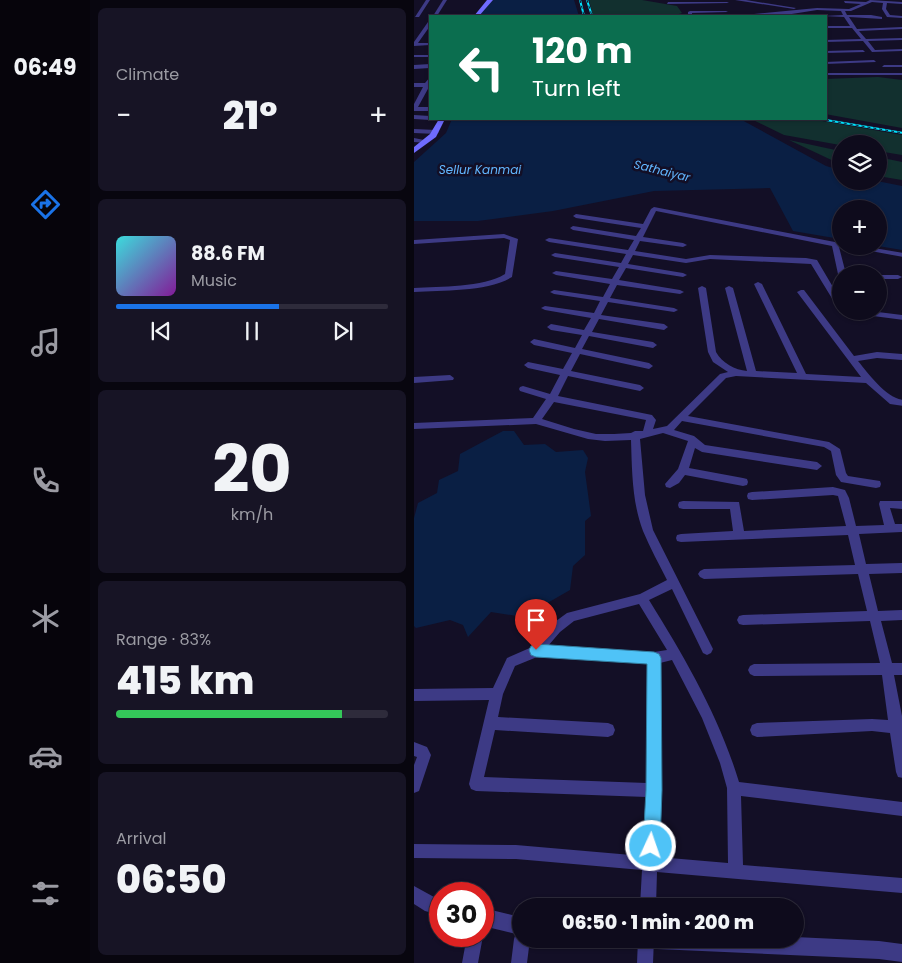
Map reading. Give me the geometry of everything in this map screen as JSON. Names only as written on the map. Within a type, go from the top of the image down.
[{"type":"main road","points":[[477,15],[490,0]]},
{"type":"main road","points":[[415,146],[436,132],[442,120]]},
{"type":"street","points":[[416,16],[428,0]]},
{"type":"street","points":[[436,15],[446,0]]},
{"type":"street","points":[[737,0],[770,9],[777,15],[877,1],[902,3]]},
{"type":"street","points":[[885,2],[884,10],[897,24],[902,23]]},
{"type":"street","points":[[668,4],[726,8]]},
{"type":"street","points":[[746,4],[793,7],[797,11]]},
{"type":"street","points":[[746,4],[746,15]]},
{"type":"street","points":[[843,6],[862,4]]},
{"type":"street","points":[[843,6],[849,22],[876,51],[902,50],[900,44],[889,35]]},
{"type":"street","points":[[689,8],[726,8]]},
{"type":"street","points":[[690,15],[690,12],[726,8]]},
{"type":"street","points":[[416,16],[424,16]]},
{"type":"street","points":[[827,16],[871,16],[878,19],[849,22],[828,28]]},
{"type":"street","points":[[890,17],[902,17]]},
{"type":"street","points":[[429,24],[415,46],[414,55],[429,56]]},
{"type":"street","points":[[828,28],[902,28]]},
{"type":"street","points":[[828,28],[862,36],[902,34]]},
{"type":"street","points":[[828,28],[843,46]]},
{"type":"street","points":[[414,31],[429,31]]},
{"type":"street","points":[[827,41],[902,39]]},
{"type":"street","points":[[827,47],[900,44]]},
{"type":"street","points":[[415,46],[429,46]]},
{"type":"street","points":[[827,52],[863,51]]},
{"type":"street","points":[[827,56],[867,55]]},
{"type":"street","points":[[827,63],[874,61]]},
{"type":"street","points":[[414,67],[429,66]]},
{"type":"street","points":[[827,68],[902,66]]},
{"type":"street","points":[[827,74],[902,74]]},
{"type":"street","points":[[414,85],[429,85]]},
{"type":"street","points":[[414,109],[429,85]]},
{"type":"street","points":[[414,109],[429,109]]},
{"type":"street","points":[[414,117],[429,118]]},
{"type":"street","points":[[414,131],[436,132]]},
{"type":"street","points":[[536,422],[566,373],[613,281],[654,209],[832,244]]},
{"type":"street","points":[[576,216],[644,226]]},
{"type":"street","points":[[573,228],[683,245]]},
{"type":"street","points":[[414,242],[504,236],[514,239],[509,275],[506,278],[484,284],[414,290]]},
{"type":"street","points":[[549,240],[629,253],[693,260],[710,257],[806,260],[814,262],[832,291]]},
{"type":"street","points":[[887,253],[902,255]]},
{"type":"street","points":[[554,256],[683,275]]},
{"type":"street","points":[[556,273],[680,292]]},
{"type":"street","points":[[823,275],[832,275]]},
{"type":"street","points":[[887,277],[898,277]]},
{"type":"street","points":[[758,284],[803,377]]},
{"type":"street","points":[[702,288],[712,352],[716,360],[736,373]]},
{"type":"street","points":[[729,288],[752,374]]},
{"type":"street","points":[[554,292],[674,310]]},
{"type":"street","points":[[801,292],[868,380],[893,402],[902,403]]},
{"type":"street","points":[[544,308],[664,328]]},
{"type":"street","points":[[887,316],[902,318]]},
{"type":"street","points":[[551,327],[653,345]]},
{"type":"street","points":[[534,342],[648,366]]},
{"type":"street","points":[[853,359],[878,354],[902,357]]},
{"type":"street","points":[[528,365],[640,388]]},
{"type":"street","points":[[414,426],[536,422],[594,437],[641,434],[670,428],[723,376],[736,373],[868,380]]},
{"type":"street","points":[[414,380],[450,378]]},
{"type":"street","points":[[523,390],[552,398],[649,417],[651,420],[641,434],[637,479],[643,511],[648,531],[707,649]]},
{"type":"street","points":[[681,418],[826,444],[835,449],[841,475],[845,479],[876,484]]},
{"type":"street","points":[[663,430],[692,440],[702,448],[817,466]]},
{"type":"street","points":[[670,484],[678,479],[683,471],[692,440]]},
{"type":"street","points":[[683,471],[743,482]]},
{"type":"street","points":[[752,496],[837,491],[844,498],[887,669],[899,727],[902,772]]},
{"type":"street","points":[[681,538],[897,528],[884,504],[902,505]]},
{"type":"street","points":[[684,505],[735,505],[739,535]]},
{"type":"street","points":[[704,574],[902,568]]},
{"type":"street","points":[[654,790],[476,784],[497,694],[511,662],[536,650],[556,628],[571,618],[642,598],[674,582]]},
{"type":"street","points":[[642,598],[706,709],[729,768],[734,788],[736,871]]},
{"type":"street","points":[[743,620],[902,615]]},
{"type":"street","points":[[536,650],[654,658],[675,654]]},
{"type":"street","points":[[648,898],[654,790],[654,658]]},
{"type":"street","points":[[754,670],[902,669]]},
{"type":"street","points":[[414,695],[497,694]]},
{"type":"street","points":[[490,723],[608,730]]},
{"type":"street","points":[[757,730],[872,725],[899,727]]},
{"type":"street","points":[[414,749],[422,752],[424,755],[414,786]]},
{"type":"street","points":[[734,788],[902,810]]},
{"type":"street","points":[[414,851],[516,852],[902,886]]},
{"type":"street","points":[[414,894],[429,904]]},
{"type":"street","points":[[494,921],[512,924]]},
{"type":"street","points":[[804,946],[880,950],[902,953]]},
{"type":"street","points":[[470,963],[473,947]]},
{"type":"street","points":[[519,963],[521,948]]},
{"type":"street","points":[[643,948],[645,963]]},
{"type":"green space","points":[[589,0],[642,0],[677,6],[682,13],[676,15],[593,15]]},
{"type":"green space","points":[[878,77],[902,80],[902,128],[827,114],[827,79]]},
{"type":"green space","points":[[753,120],[817,120],[902,135],[902,155],[887,152],[887,135],[832,135],[832,144],[784,135]]},
{"type":"green space","points":[[789,140],[832,149],[832,160]]},
{"type":"green space","points":[[887,159],[902,162],[902,180],[887,178]]},
{"type":"water","points":[[493,0],[574,0],[579,15],[480,15]]},
{"type":"water","name":"Sellur Kanmai","points":[[452,120],[742,120],[832,168],[832,190],[887,190],[887,183],[902,186],[902,250],[887,248],[887,200],[832,200],[832,238],[793,231],[770,188],[654,191],[553,211],[478,221],[414,221],[414,162],[446,133]]},
{"type":"water","points":[[503,431],[514,431],[524,445],[545,444],[556,452],[583,450],[588,458],[585,472],[591,516],[585,521],[585,555],[573,566],[570,590],[537,609],[524,610],[517,616],[491,612],[468,637],[463,625],[450,620],[416,628],[414,626],[414,518],[418,503],[437,493],[439,480],[458,471],[460,454]]},
{"type":"railway","points":[[580,0],[584,15]]},
{"type":"railway","points":[[587,0],[592,15]]},
{"type":"railway","points":[[826,120],[903,133]]},
{"type":"route","points":[[536,650],[654,658],[654,790],[651,846]]},
{"type":"water label","name":"Sathaiyar","points":[[662,171]]}]
